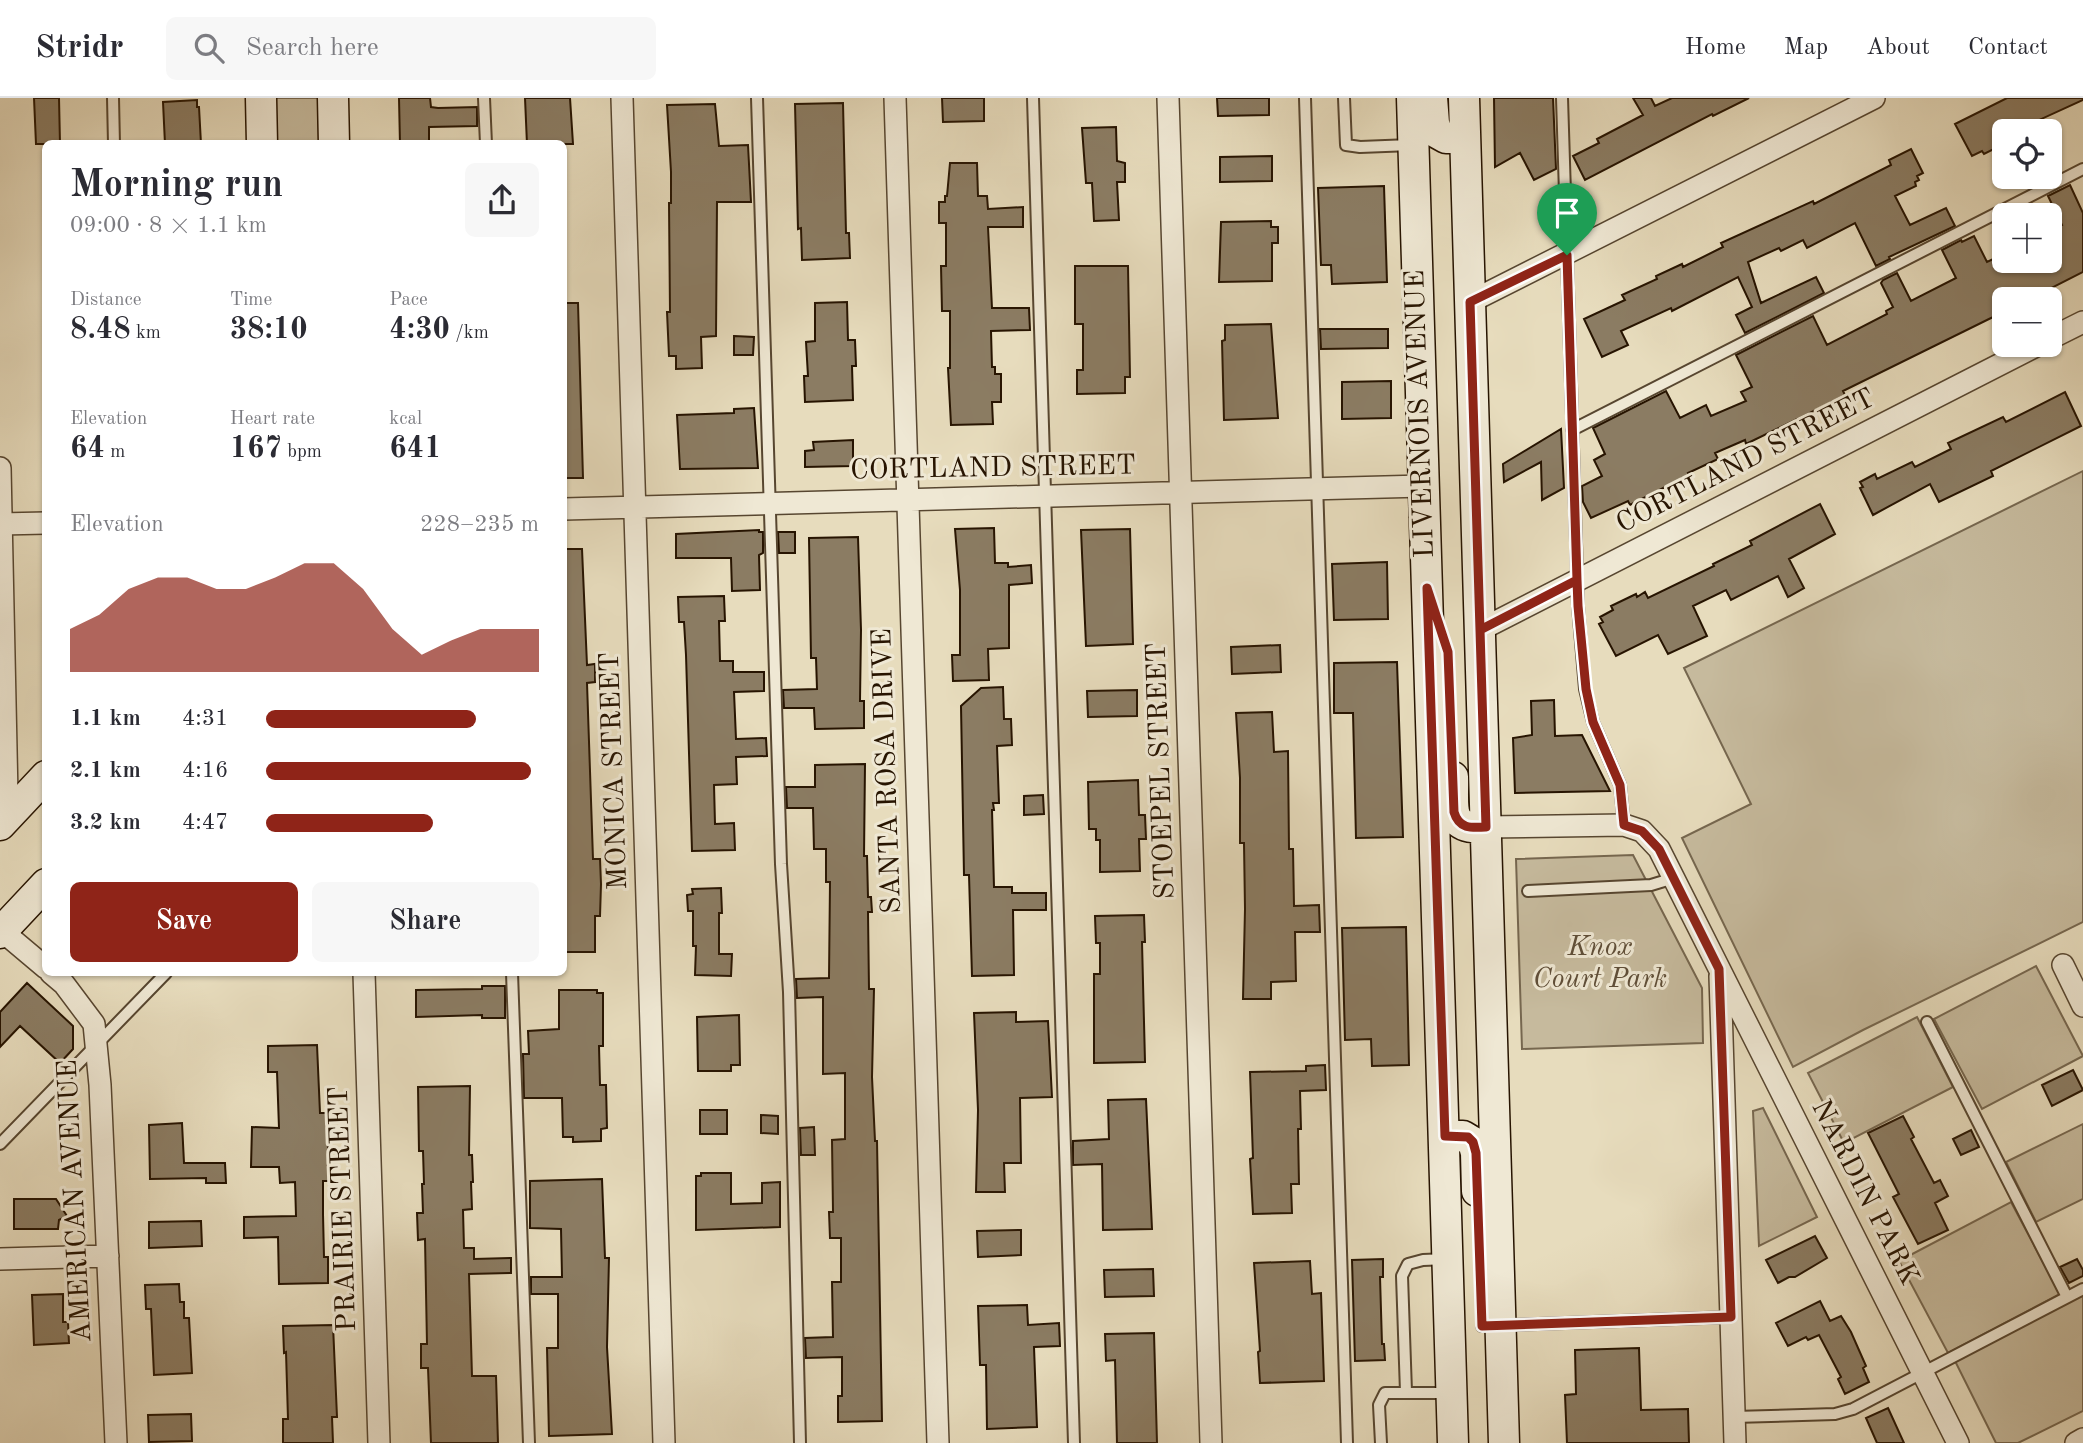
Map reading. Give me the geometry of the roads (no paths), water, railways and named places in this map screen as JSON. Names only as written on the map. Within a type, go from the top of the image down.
[{"type":"main road","points":[[261,98],[262,140]]},
{"type":"main road","points":[[333,98],[334,140]]},
{"type":"main road","name":"LIVERNOIS AVENUE","points":[[1412,98],[1434,140],[1470,302],[1486,827],[1491,1325],[1503,1413],[1504,1443]]},
{"type":"main road","points":[[1432,98],[1434,140]]},
{"type":"main road","name":"LIVERNOIS AVENUE","points":[[1453,1443],[1423,486],[1434,140],[1464,98]]},
{"type":"main road","points":[[1427,588],[1448,652],[1454,812],[1458,822],[1468,828],[1486,827]]},
{"type":"main road","points":[[0,825],[42,780]]},
{"type":"main road","points":[[1,930],[42,888]]},
{"type":"main road","points":[[1445,1136],[1468,1137],[1473,1142],[1476,1153],[1491,1325]]},
{"type":"street","name":"MONICA STREET","points":[[622,98],[664,1443]]},
{"type":"street","name":"SANTA ROSA DRIVE","points":[[895,98],[938,1443]]},
{"type":"street","name":"STOEPEL STREET","points":[[1168,98],[1211,1443]]},
{"type":"street","points":[[1470,302],[1874,98]]},
{"type":"street","points":[[2062,332],[2083,322]]},
{"type":"street","name":"CORTLAND STREET","points":[[1480,630],[2014,357]]},
{"type":"street","points":[[0,468],[7,796],[0,811]]},
{"type":"street","name":"CORTLAND STREET","points":[[567,509],[1423,486]]},
{"type":"street","points":[[1,524],[42,523]]},
{"type":"street","points":[[1486,827],[1624,825]]},
{"type":"street","name":"NARDIN PARK","points":[[1624,825],[1642,831],[1652,839],[1674,878],[1958,1443]]},
{"type":"street","points":[[1,930],[42,965]]},
{"type":"street","points":[[2063,965],[2083,1006]]},
{"type":"street","points":[[1719,969],[1735,1443]]},
{"type":"street","name":"AMERICAN AVENUE","points":[[55,976],[64,984],[94,1024],[116,1443]]},
{"type":"street","name":"PRAIRIE STREET","points":[[365,976],[379,1443]]},
{"type":"street","points":[[0,1259],[108,1256]]},
{"type":"street","points":[[2076,1443],[2083,1439]]},
{"type":"lane","points":[[113,98],[114,140]]},
{"type":"lane","points":[[484,98],[486,140]]},
{"type":"lane","points":[[757,98],[781,864],[789,992],[800,1443]]},
{"type":"lane","points":[[1033,98],[1074,1443]]},
{"type":"lane","points":[[1305,98],[1347,1443]]},
{"type":"lane","points":[[1344,98],[1346,145],[1360,147],[1434,140]]},
{"type":"lane","points":[[1562,98],[1578,606],[1586,689],[1593,722],[1620,785],[1624,825]]},
{"type":"lane","points":[[1572,430],[2083,169]]},
{"type":"lane","points":[[1528,891],[1651,885],[1674,878]]},
{"type":"lane","points":[[0,1144],[163,976]]},
{"type":"lane","points":[[512,976],[528,1443]]},
{"type":"lane","points":[[1927,1022],[2067,1297]]},
{"type":"lane","points":[[1406,1392],[1402,1276],[1408,1264],[1423,1260],[1448,1259]]},
{"type":"lane","points":[[1734,1417],[1835,1414],[1853,1409],[2083,1289]]},
{"type":"lane","points":[[1491,1325],[1731,1317]]},
{"type":"lane","points":[[1381,1443],[1379,1405],[1385,1392],[1452,1393]]},
{"type":"park label","name":"Knox Court Park","points":[[1600,964]]}]
